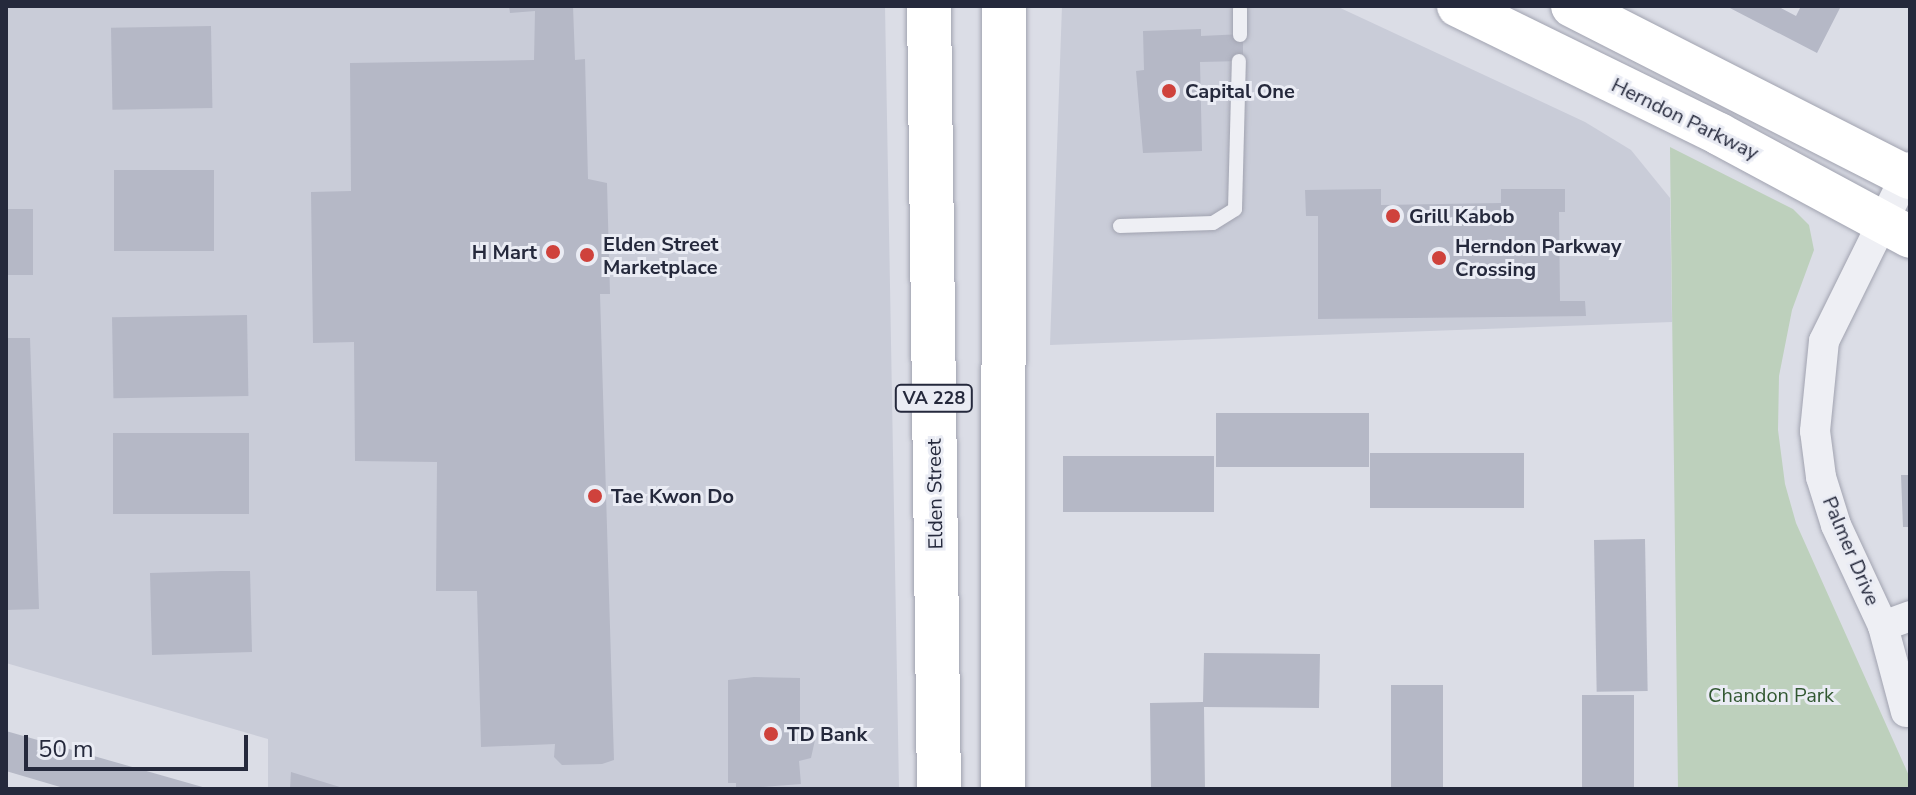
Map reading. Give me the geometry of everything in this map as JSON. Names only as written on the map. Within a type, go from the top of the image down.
[{"type":"main road","name":"Elden Street","points":[[929,6],[939,789]]},
{"type":"main road","name":"VA 228","points":[[1003,789],[1004,6]]},
{"type":"main road","name":"Herndon Parkway","points":[[1458,6],[1719,134],[1896,229]]},
{"type":"main road","points":[[1572,6],[1908,173]]},
{"type":"street","name":"Palmer Drive","points":[[1906,712],[1896,621],[1836,525],[1821,477],[1815,431],[1824,341],[1896,229],[1908,173]]},
{"type":"lane","points":[[1240,9],[1240,35]]},
{"type":"lane","points":[[1120,226],[1213,223],[1235,209],[1239,61]]},
{"type":"shaded area","name":"Elden Street Marketplace","points":[[6,6],[885,6],[899,789],[268,789],[268,739],[6,663]]},
{"type":"shaded area","points":[[1062,6],[1336,6],[1585,122],[1631,150],[1670,198],[1672,322],[1050,345]]},
{"type":"green space","name":"Chandon Park","points":[[1670,147],[1793,209],[1809,225],[1814,250],[1792,310],[1779,376],[1778,430],[1785,484],[1796,523],[1910,778],[1910,789],[1678,789]]},
{"type":"building","points":[[509,6],[573,6],[575,60],[585,59],[588,179],[607,183],[610,294],[600,294],[614,760],[602,764],[562,765],[554,757],[555,744],[481,747],[477,591],[436,591],[437,462],[355,461],[354,342],[313,343],[311,192],[351,191],[350,63],[534,60],[535,11],[510,13]]},
{"type":"building","points":[[1726,6],[1777,6],[1796,16],[1801,6],[1841,6],[1817,53]]},
{"type":"building","points":[[211,26],[212,108],[112,110],[111,28]]},
{"type":"building","name":"Capital One","points":[[1201,29],[1201,36],[1243,34],[1243,61],[1200,62],[1202,151],[1143,153],[1136,71],[1144,70],[1143,31]]},
{"type":"building","points":[[114,170],[214,170],[214,251],[114,251]]},
{"type":"building","name":"Herndon Parkway Crossing","points":[[1381,189],[1381,205],[1501,203],[1501,189],[1565,189],[1565,212],[1559,212],[1560,301],[1585,301],[1586,316],[1318,319],[1318,216],[1306,216],[1305,190]]},
{"type":"building","points":[[6,209],[33,209],[33,275],[6,275]]},
{"type":"building","points":[[247,315],[248,396],[113,398],[112,317]]},
{"type":"building","points":[[6,338],[30,338],[39,609],[6,610]]},
{"type":"building","points":[[1216,413],[1369,413],[1369,467],[1216,467]]},
{"type":"building","points":[[113,433],[249,433],[249,514],[113,514]]},
{"type":"building","points":[[1370,453],[1524,453],[1524,508],[1370,508]]},
{"type":"building","points":[[1063,456],[1214,456],[1214,512],[1063,512]]},
{"type":"building","points":[[1901,475],[1910,475],[1910,527],[1903,527]]},
{"type":"building","points":[[1645,539],[1648,691],[1597,692],[1594,540]]},
{"type":"building","points":[[250,571],[252,652],[152,655],[150,573]]},
{"type":"building","points":[[1204,653],[1320,654],[1319,708],[1204,707],[1205,789],[1151,789],[1150,703],[1203,702]]},
{"type":"building","name":"TD Bank","points":[[800,678],[800,723],[814,728],[815,740],[811,758],[799,761],[801,784],[736,789],[736,783],[728,783],[728,680]]},
{"type":"building","points":[[1391,685],[1443,685],[1443,789],[1391,789]]},
{"type":"building","points":[[1582,695],[1634,695],[1634,789],[1582,789]]},
{"type":"building","points":[[6,731],[206,789],[67,789],[6,771]]},
{"type":"building","points":[[291,772],[343,788],[343,789],[290,789]]},
{"type":"place","name":"Capital One","points":[[1169,91]]},
{"type":"place","name":"Grill Kabob","points":[[1393,216]]},
{"type":"place","name":"H Mart","points":[[553,252]]},
{"type":"place","name":"Elden Street Marketplace","points":[[587,255]]},
{"type":"place","name":"Herndon Parkway Crossing","points":[[1439,258]]},
{"type":"place","name":"Tae Kwon Do","points":[[595,496]]},
{"type":"place","name":"TD Bank","points":[[771,734]]}]
